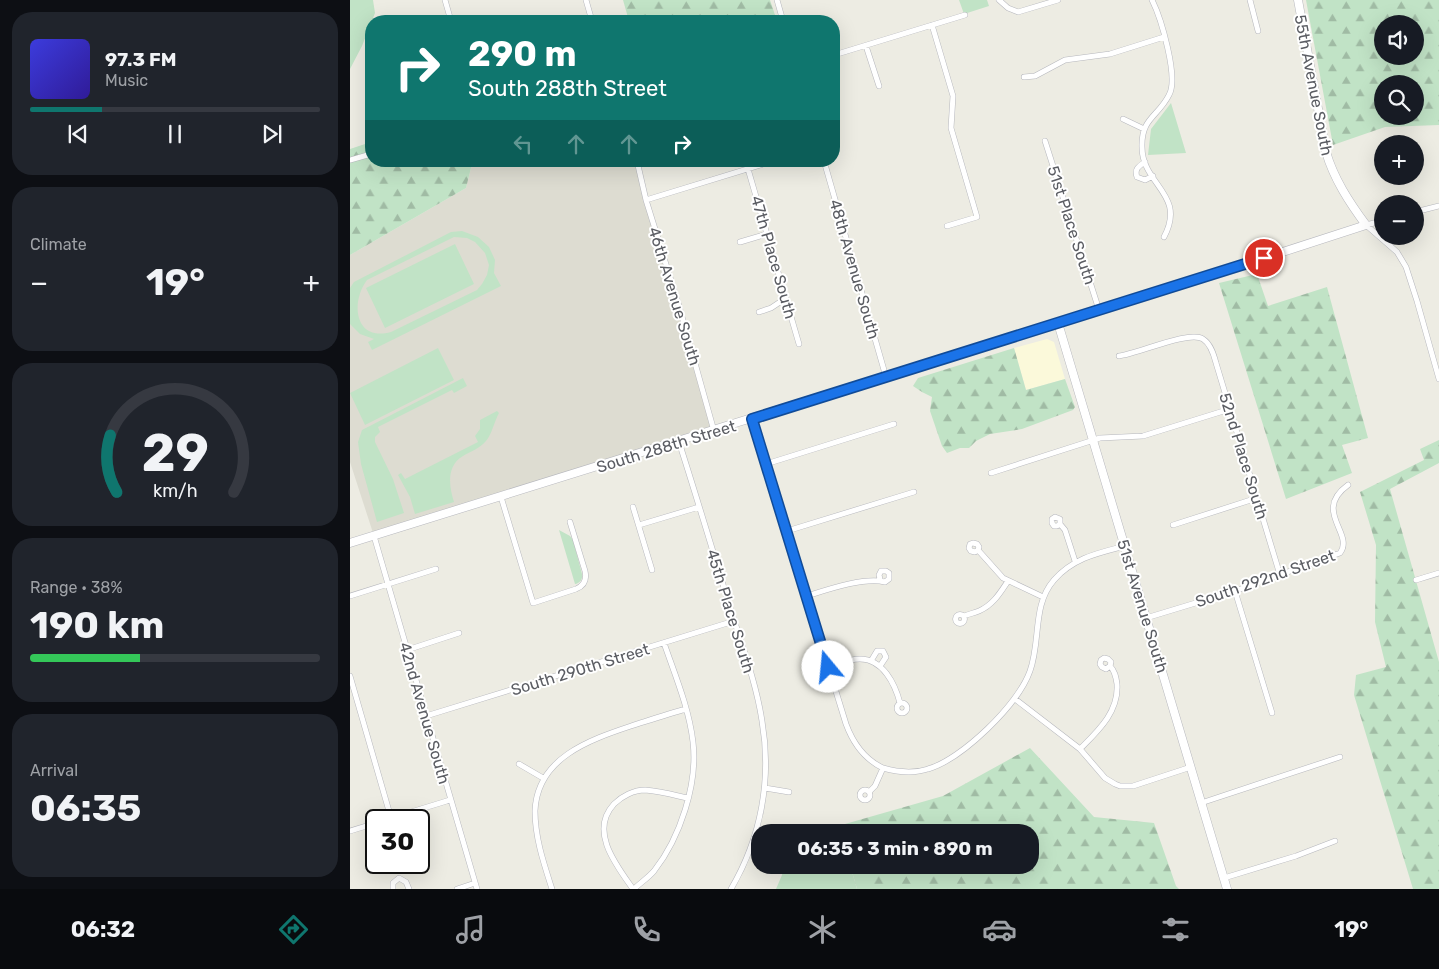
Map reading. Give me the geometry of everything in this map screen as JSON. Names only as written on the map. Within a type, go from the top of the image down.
[{"type":"main road","name":"55th Avenue South","points":[[1298,0],[1326,152],[1346,197],[1366,225]]},
{"type":"main road","name":"South 288th Street","points":[[350,543],[1224,272],[1366,225]]},
{"type":"main road","name":"51st Avenue South","points":[[1058,323],[1227,889]]},
{"type":"street","points":[[445,0],[449,15]]},
{"type":"street","points":[[586,0],[590,15]]},
{"type":"street","points":[[777,0],[781,15]]},
{"type":"street","points":[[1000,0],[1008,8],[1018,12],[1058,0]]},
{"type":"street","points":[[1152,0],[1172,67],[1172,90],[1168,98],[1147,122],[1144,129],[1142,150],[1145,162],[1163,191],[1172,217],[1164,237]]},
{"type":"street","points":[[1250,0],[1258,30]]},
{"type":"street","points":[[840,53],[965,15]]},
{"type":"street","points":[[932,25],[953,96],[951,128],[977,217],[947,226]]},
{"type":"street","points":[[1024,77],[1035,76],[1065,60],[1110,54],[1164,37]]},
{"type":"street","points":[[866,46],[878,86]]},
{"type":"street","points":[[1123,120],[1144,129]]},
{"type":"street","name":"51st Place South","points":[[1046,141],[1099,310]]},
{"type":"street","points":[[350,160],[365,156]]},
{"type":"street","points":[[1145,162],[1137,168],[1137,177],[1145,180],[1153,176]]},
{"type":"street","name":"46th Avenue South","points":[[638,167],[646,200],[679,306],[714,431]]},
{"type":"street","points":[[646,200],[754,167]]},
{"type":"street","name":"48th Avenue South","points":[[826,167],[886,377]]},
{"type":"street","name":"47th Place South","points":[[748,169],[799,344]]},
{"type":"street","points":[[1424,210],[1439,206]]},
{"type":"street","name":"South 288th Street","points":[[1366,225],[1374,222]]},
{"type":"street","name":"55th Avenue South","points":[[1366,225],[1397,252],[1406,267],[1439,379]]},
{"type":"street","points":[[740,242],[767,234]]},
{"type":"street","points":[[760,312],[771,308],[786,298]]},
{"type":"street","name":"52nd Place South","points":[[1119,356],[1136,353],[1192,336],[1202,339],[1209,345],[1214,356],[1280,576]]},
{"type":"street","points":[[991,473],[1093,440],[1109,437],[1144,436],[1230,409]]},
{"type":"street","points":[[752,419],[846,724],[855,743],[868,758],[882,768],[913,772],[928,770],[956,755],[990,727],[1015,699],[1026,681],[1034,658],[1043,597],[1053,580],[1075,561],[1125,546]]},
{"type":"street","points":[[766,464],[894,424]]},
{"type":"street","name":"45th Place South","points":[[679,442],[753,684],[762,721],[766,786],[752,845],[731,889]]},
{"type":"street","name":"South 292nd Street","points":[[1146,618],[1235,591],[1332,557],[1342,550],[1343,543],[1333,505],[1337,494],[1348,485]]},
{"type":"street","points":[[787,531],[914,492]]},
{"type":"street","points":[[501,497],[533,603],[576,589],[583,584],[587,577],[570,522]]},
{"type":"street","points":[[1173,525],[1257,498]]},
{"type":"street","points":[[633,507],[652,570]]},
{"type":"street","points":[[639,525],[699,507]]},
{"type":"street","points":[[1060,524],[1065,530],[1075,561]]},
{"type":"street","name":"42nd Avenue South","points":[[374,536],[476,886]]},
{"type":"street","points":[[978,550],[998,574],[1008,581],[1043,597]]},
{"type":"street","points":[[350,596],[436,569]]},
{"type":"street","points":[[1416,580],[1439,573]]},
{"type":"street","points":[[807,596],[840,586],[880,579]]},
{"type":"street","points":[[964,616],[982,610],[991,604],[1008,581]]},
{"type":"street","points":[[1235,591],[1272,713]]},
{"type":"street","name":"South 290th Street","points":[[426,716],[734,621]]},
{"type":"street","points":[[407,650],[459,633]]},
{"type":"street","points":[[664,643],[686,708],[693,743],[693,772],[687,798],[679,828],[653,872],[634,889],[616,865],[605,839],[603,829],[605,817],[618,800],[628,794],[645,790],[687,798]]},
{"type":"street","points":[[828,667],[855,659],[875,663],[891,680],[900,703]]},
{"type":"street","points":[[1080,750],[1105,721],[1115,705],[1117,682],[1110,666]]},
{"type":"street","points":[[350,676],[389,809]]},
{"type":"street","points":[[1015,699],[1080,750],[1105,778],[1120,786],[1133,786],[1191,766]]},
{"type":"street","points":[[552,889],[539,847],[536,822],[537,795],[544,778],[551,768],[581,745],[686,708]]},
{"type":"street","points":[[1201,802],[1340,757]]},
{"type":"street","points":[[519,764],[544,778]]},
{"type":"street","points":[[869,792],[875,786],[882,768]]},
{"type":"street","points":[[766,786],[789,792]]},
{"type":"street","points":[[421,809],[450,800]]},
{"type":"street","points":[[350,831],[365,826]]},
{"type":"street","points":[[1224,878],[1296,856],[1335,841]]},
{"type":"street","points":[[393,889],[393,882],[399,878],[406,882],[408,889]]},
{"type":"street","points":[[456,889],[476,886]]},
{"type":"shaded area","points":[[471,167],[639,167],[714,431],[374,536],[350,462],[350,255],[466,188]]},
{"type":"shaded area","points":[[1047,339],[1054,342],[1065,379],[1026,390],[1014,348]]},
{"type":"green space","points":[[350,0],[373,0],[375,13],[374,15],[365,15],[365,38],[350,69]]},
{"type":"green space","points":[[623,0],[770,0],[775,15],[627,15]]},
{"type":"green space","points":[[959,0],[987,0],[989,6],[964,14]]},
{"type":"green space","points":[[1306,0],[1439,0],[1439,125],[1385,127],[1333,145]]},
{"type":"green space","points":[[1171,103],[1186,153],[1148,155],[1151,129]]},
{"type":"green space","points":[[365,144],[365,167],[471,167],[466,188],[350,255],[350,149]]},
{"type":"green space","points":[[462,231],[478,237],[489,247],[495,260],[494,273],[501,286],[372,350],[368,342],[374,339],[360,334],[350,324],[350,288],[354,282],[451,232]],"holes":[[[454,237],[467,238],[475,242],[485,253],[489,265],[487,275],[477,290],[391,332],[379,334],[363,326],[359,318],[358,309],[362,289],[367,280]]]},
{"type":"green space","points":[[455,244],[474,284],[385,328],[366,288]]},
{"type":"green space","points":[[1257,274],[1268,306],[1327,287],[1368,438],[1342,445],[1352,473],[1286,499],[1219,283]]},
{"type":"green space","points":[[438,348],[454,380],[365,425],[350,393]]},
{"type":"green space","points":[[1014,348],[1026,390],[1065,379],[1075,407],[1073,410],[1022,429],[990,434],[976,441],[969,448],[960,448],[947,453],[942,446],[930,411],[932,397],[913,386],[918,378]]},
{"type":"green space","points":[[463,378],[467,386],[454,393],[452,390],[378,427],[380,432],[375,437],[375,442],[393,479],[404,513],[377,522],[361,464],[358,442],[362,430]]},
{"type":"green space","points":[[497,411],[499,413],[486,441],[458,460],[451,471],[450,483],[454,502],[415,514],[410,497],[398,475],[401,473],[405,479],[478,442],[475,436],[480,429],[480,420]]},
{"type":"green space","points":[[1439,440],[1439,463],[1390,489],[1439,662],[1439,889],[1413,889],[1354,695],[1356,675],[1386,667],[1375,622],[1376,545],[1360,492],[1424,460],[1420,449]]},
{"type":"green space","points":[[559,530],[570,536],[573,540],[582,576],[581,580],[575,584]]},
{"type":"green space","points":[[1030,748],[1094,817],[1154,823],[1176,886],[1179,889],[857,889],[853,874],[1039,874],[1039,824],[845,824],[943,796]]},
{"type":"green space","points":[[853,874],[857,889],[776,889],[782,875]]},
{"type":"route","points":[[828,667],[752,419],[1264,258]]}]
